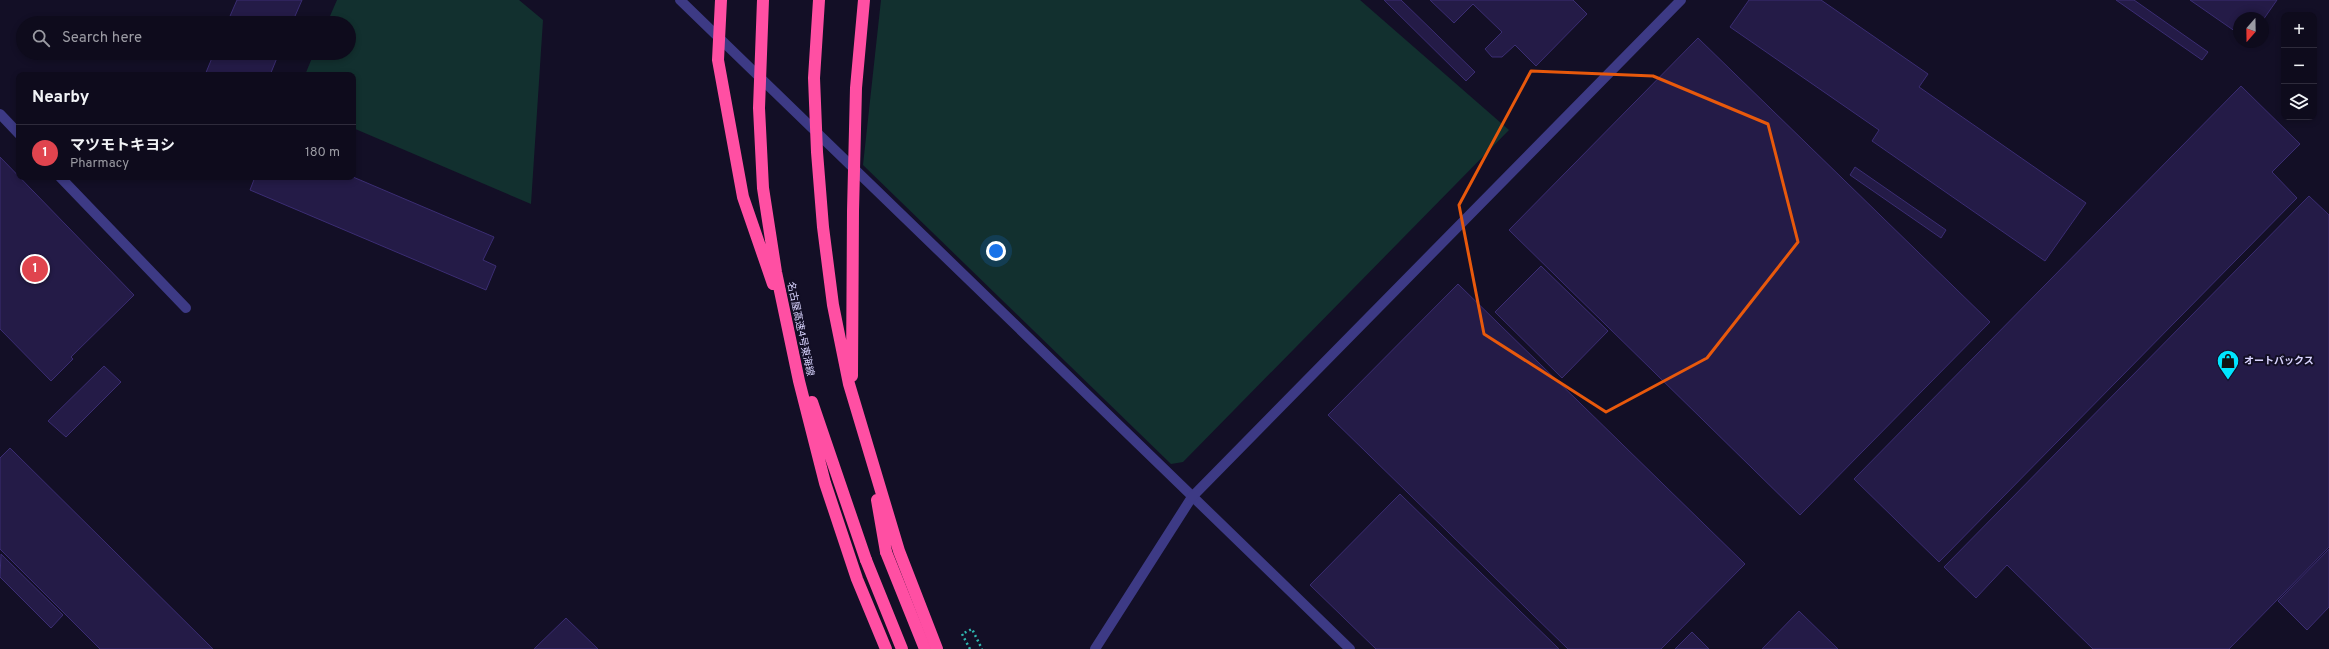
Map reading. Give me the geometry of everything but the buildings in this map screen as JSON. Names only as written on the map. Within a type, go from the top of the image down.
[{"type":"highway","points":[[721,0],[718,60],[744,197],[866,560],[902,649]]},
{"type":"highway","name":"名古屋高速4号東海線","points":[[763,0],[759,108],[763,188],[776,272],[799,381],[825,483],[857,579],[886,649]]},
{"type":"highway","points":[[819,0],[814,78],[817,152],[823,227],[833,304],[849,384],[896,544],[937,649]]},
{"type":"highway","points":[[864,0],[856,96],[853,211],[852,380],[886,552],[925,649]]},
{"type":"street","points":[[680,0],[1350,649]]},
{"type":"street","points":[[1095,649],[1192,497],[1681,0]]},
{"type":"street","points":[[0,114],[16,131]]},
{"type":"street","points":[[63,180],[186,308]]},
{"type":"path","points":[[970,649],[962,634],[972,629],[982,649]]},
{"type":"highlighted area","points":[[1531,71],[1653,76],[1768,124],[1798,242],[1707,358],[1606,412],[1484,334],[1459,205]]},
{"type":"green space","points":[[337,0],[519,0],[543,20],[531,204],[356,129],[356,72],[306,72],[311,60],[356,60],[356,16],[330,16]]},
{"type":"green space","points":[[881,0],[1360,0],[1509,130],[1183,462],[1171,464],[863,165]]},
{"type":"place","name":"マツモトキヨシ","points":[[35,269]]},
{"type":"place","name":"オートバックス","points":[[2228,380]]}]
